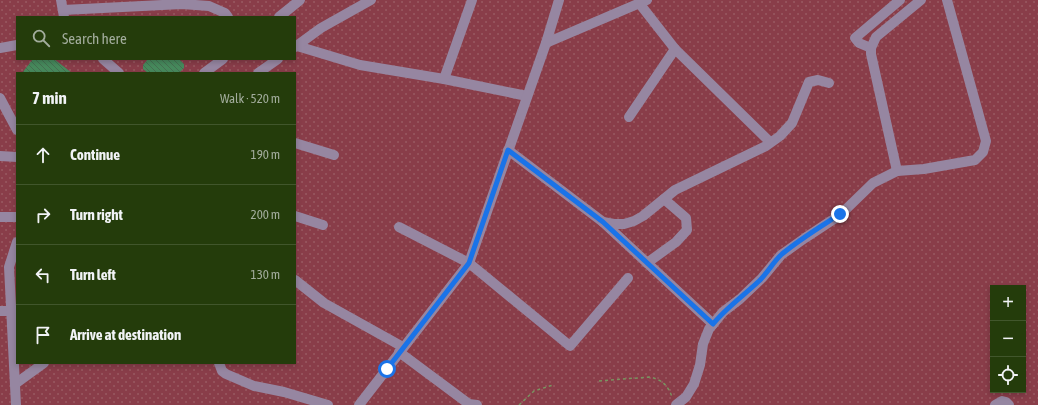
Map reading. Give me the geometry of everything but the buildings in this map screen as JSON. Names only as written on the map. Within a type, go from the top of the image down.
[{"type":"street","points":[[280,16],[287,5],[300,0]]},
{"type":"street","points":[[296,46],[321,28],[371,0]]},
{"type":"street","points":[[444,79],[472,0]]},
{"type":"street","points":[[359,405],[469,263],[546,43],[559,0]]},
{"type":"street","points":[[871,48],[859,43],[855,38],[900,0]]},
{"type":"street","points":[[897,171],[871,54],[871,48],[876,38],[921,0]]},
{"type":"street","points":[[674,402],[686,397],[694,384],[700,364],[703,344],[709,329],[723,312],[740,299],[762,278],[781,255],[840,214],[873,183],[897,171],[975,160],[983,152],[986,141],[947,0]]},
{"type":"street","points":[[546,43],[643,2],[675,49],[770,142]]},
{"type":"street","points":[[63,9],[182,4],[209,6],[225,13],[227,16]]},
{"type":"street","points":[[0,48],[16,45]]},
{"type":"street","points":[[296,46],[360,64],[527,96]]},
{"type":"street","points":[[629,117],[675,49]]},
{"type":"street","points":[[104,60],[118,72]]},
{"type":"street","points":[[205,72],[222,60]]},
{"type":"street","points":[[259,72],[277,60]]},
{"type":"street","points":[[603,222],[624,224],[634,221],[643,216],[675,190],[713,172],[780,136],[792,123],[809,82],[818,80],[829,83]]},
{"type":"street","points":[[0,98],[16,128]]},
{"type":"street","points":[[296,143],[334,155]]},
{"type":"street","points":[[508,150],[603,222],[713,324]]},
{"type":"street","points":[[0,156],[16,157]]},
{"type":"street","points":[[648,263],[676,242],[687,230],[686,218],[664,199]]},
{"type":"street","points":[[296,216],[323,225]]},
{"type":"street","points":[[0,217],[16,217]]},
{"type":"street","points":[[399,227],[469,263],[570,346],[628,278]]},
{"type":"street","points":[[16,245],[9,267],[16,405]]},
{"type":"street","points":[[297,286],[401,349],[471,405]]},
{"type":"street","points":[[0,311],[11,311]]},
{"type":"street","points":[[16,384],[43,364]]},
{"type":"street","points":[[219,364],[222,371],[226,374],[254,386],[284,392],[328,405]]},
{"type":"street","points":[[995,405],[1002,401],[1009,405]]},
{"type":"path","points":[[599,381],[648,377],[655,378],[665,384],[670,391],[674,402]]},
{"type":"path","points":[[519,405],[534,390],[553,385]]},
{"type":"shaded area","points":[[0,0],[1038,0],[1038,405],[0,405]]},
{"type":"route","points":[[387,369],[469,263],[508,150],[603,222],[713,324],[723,312],[740,299],[762,278],[781,255],[840,214]]}]
